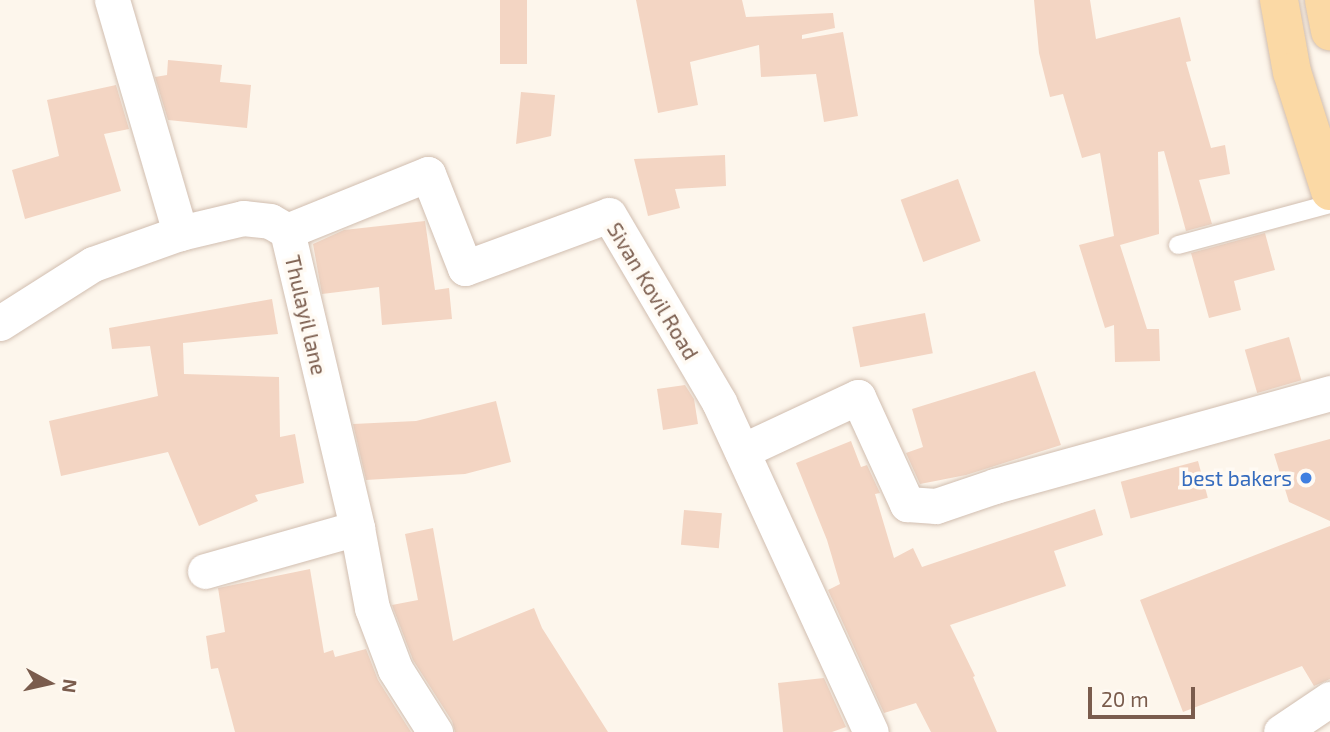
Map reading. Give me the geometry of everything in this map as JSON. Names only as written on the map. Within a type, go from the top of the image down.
[{"type":"main road","points":[[1279,0],[1292,72],[1330,191]]},
{"type":"main road","points":[[1324,0],[1330,30]]},
{"type":"street","points":[[112,0],[180,233]]},
{"type":"street","name":"Sivan Kovil Road","points":[[287,232],[428,174],[466,268],[609,215],[719,402],[871,732]]},
{"type":"street","name":"Thulayil lane","points":[[0,323],[93,264],[180,233],[243,218],[270,221],[287,232],[372,608],[395,669],[435,732]]},
{"type":"street","points":[[742,451],[858,397],[907,504],[936,506],[995,486],[1330,393]]},
{"type":"street","points":[[205,571],[356,528]]},
{"type":"street","points":[[1281,732],[1330,699]]},
{"type":"lane","points":[[1178,245],[1330,204]]},
{"type":"building","points":[[500,0],[527,0],[527,64],[500,64]]},
{"type":"building","points":[[636,0],[742,0],[746,17],[833,13],[835,28],[802,35],[802,39],[843,32],[858,116],[824,122],[816,74],[761,77],[759,45],[690,62],[698,105],[658,113]]},
{"type":"building","points":[[1034,0],[1090,0],[1096,39],[1180,17],[1191,61],[1186,62],[1211,148],[1225,145],[1230,174],[1199,180],[1212,224],[1186,231],[1164,151],[1158,152],[1159,234],[1120,245],[1147,329],[1159,329],[1160,361],[1115,362],[1114,325],[1105,328],[1079,245],[1114,236],[1100,153],[1082,158],[1063,94],[1050,97],[1039,53]]},
{"type":"building","points":[[168,60],[222,65],[220,82],[251,85],[247,128],[168,120],[155,77],[167,75]]},
{"type":"building","points":[[116,85],[129,129],[104,134],[121,191],[25,219],[12,170],[59,156],[47,100]]},
{"type":"building","points":[[521,92],[555,95],[551,136],[516,144]]},
{"type":"building","points":[[725,155],[726,186],[675,189],[680,208],[648,216],[634,159]]},
{"type":"building","points":[[958,179],[981,241],[923,262],[901,200]]},
{"type":"building","points":[[425,221],[435,290],[449,288],[452,319],[382,325],[379,287],[322,294],[313,244],[344,230]]},
{"type":"building","points":[[1265,233],[1275,270],[1234,281],[1241,310],[1209,318],[1191,253]]},
{"type":"building","points":[[272,299],[278,334],[183,343],[184,374],[279,377],[280,437],[295,434],[304,483],[255,495],[258,501],[199,526],[168,452],[61,476],[49,421],[158,396],[150,346],[112,349],[109,328]]},
{"type":"building","points":[[925,313],[933,353],[860,367],[852,327]]},
{"type":"building","points":[[1289,337],[1301,380],[1257,393],[1245,350]]},
{"type":"building","points":[[1035,371],[1061,445],[966,475],[920,484],[906,453],[923,447],[912,409]]},
{"type":"building","points":[[685,385],[694,399],[698,424],[663,430],[657,389]]},
{"type":"building","points":[[496,401],[511,462],[465,474],[366,480],[353,424],[416,421]]},
{"type":"building","name":"best bakers","points":[[1330,439],[1330,521],[1289,502],[1274,454]]},
{"type":"building","points":[[851,441],[861,467],[867,465],[880,493],[875,494],[894,558],[913,548],[922,567],[1095,509],[1103,535],[1054,551],[1066,586],[950,625],[975,676],[973,677],[997,732],[931,732],[916,703],[884,713],[828,590],[840,584],[827,540],[796,463]]},
{"type":"building","points":[[1198,461],[1208,498],[1131,518],[1121,482]]},
{"type":"building","points":[[684,510],[722,513],[719,548],[681,545]]},
{"type":"building","points":[[1330,526],[1330,679],[1314,686],[1302,666],[1183,712],[1140,600]]},
{"type":"building","points":[[433,528],[453,641],[534,608],[542,628],[608,732],[455,732],[452,721],[413,660],[392,605],[418,600],[405,534]]},
{"type":"building","points":[[310,569],[324,653],[333,650],[335,657],[366,649],[378,680],[411,732],[235,732],[218,668],[211,669],[206,636],[225,632],[218,588]]},
{"type":"building","points":[[824,678],[846,727],[832,732],[783,732],[778,683]]},
{"type":"place","name":"best bakers","points":[[1306,478]]}]
